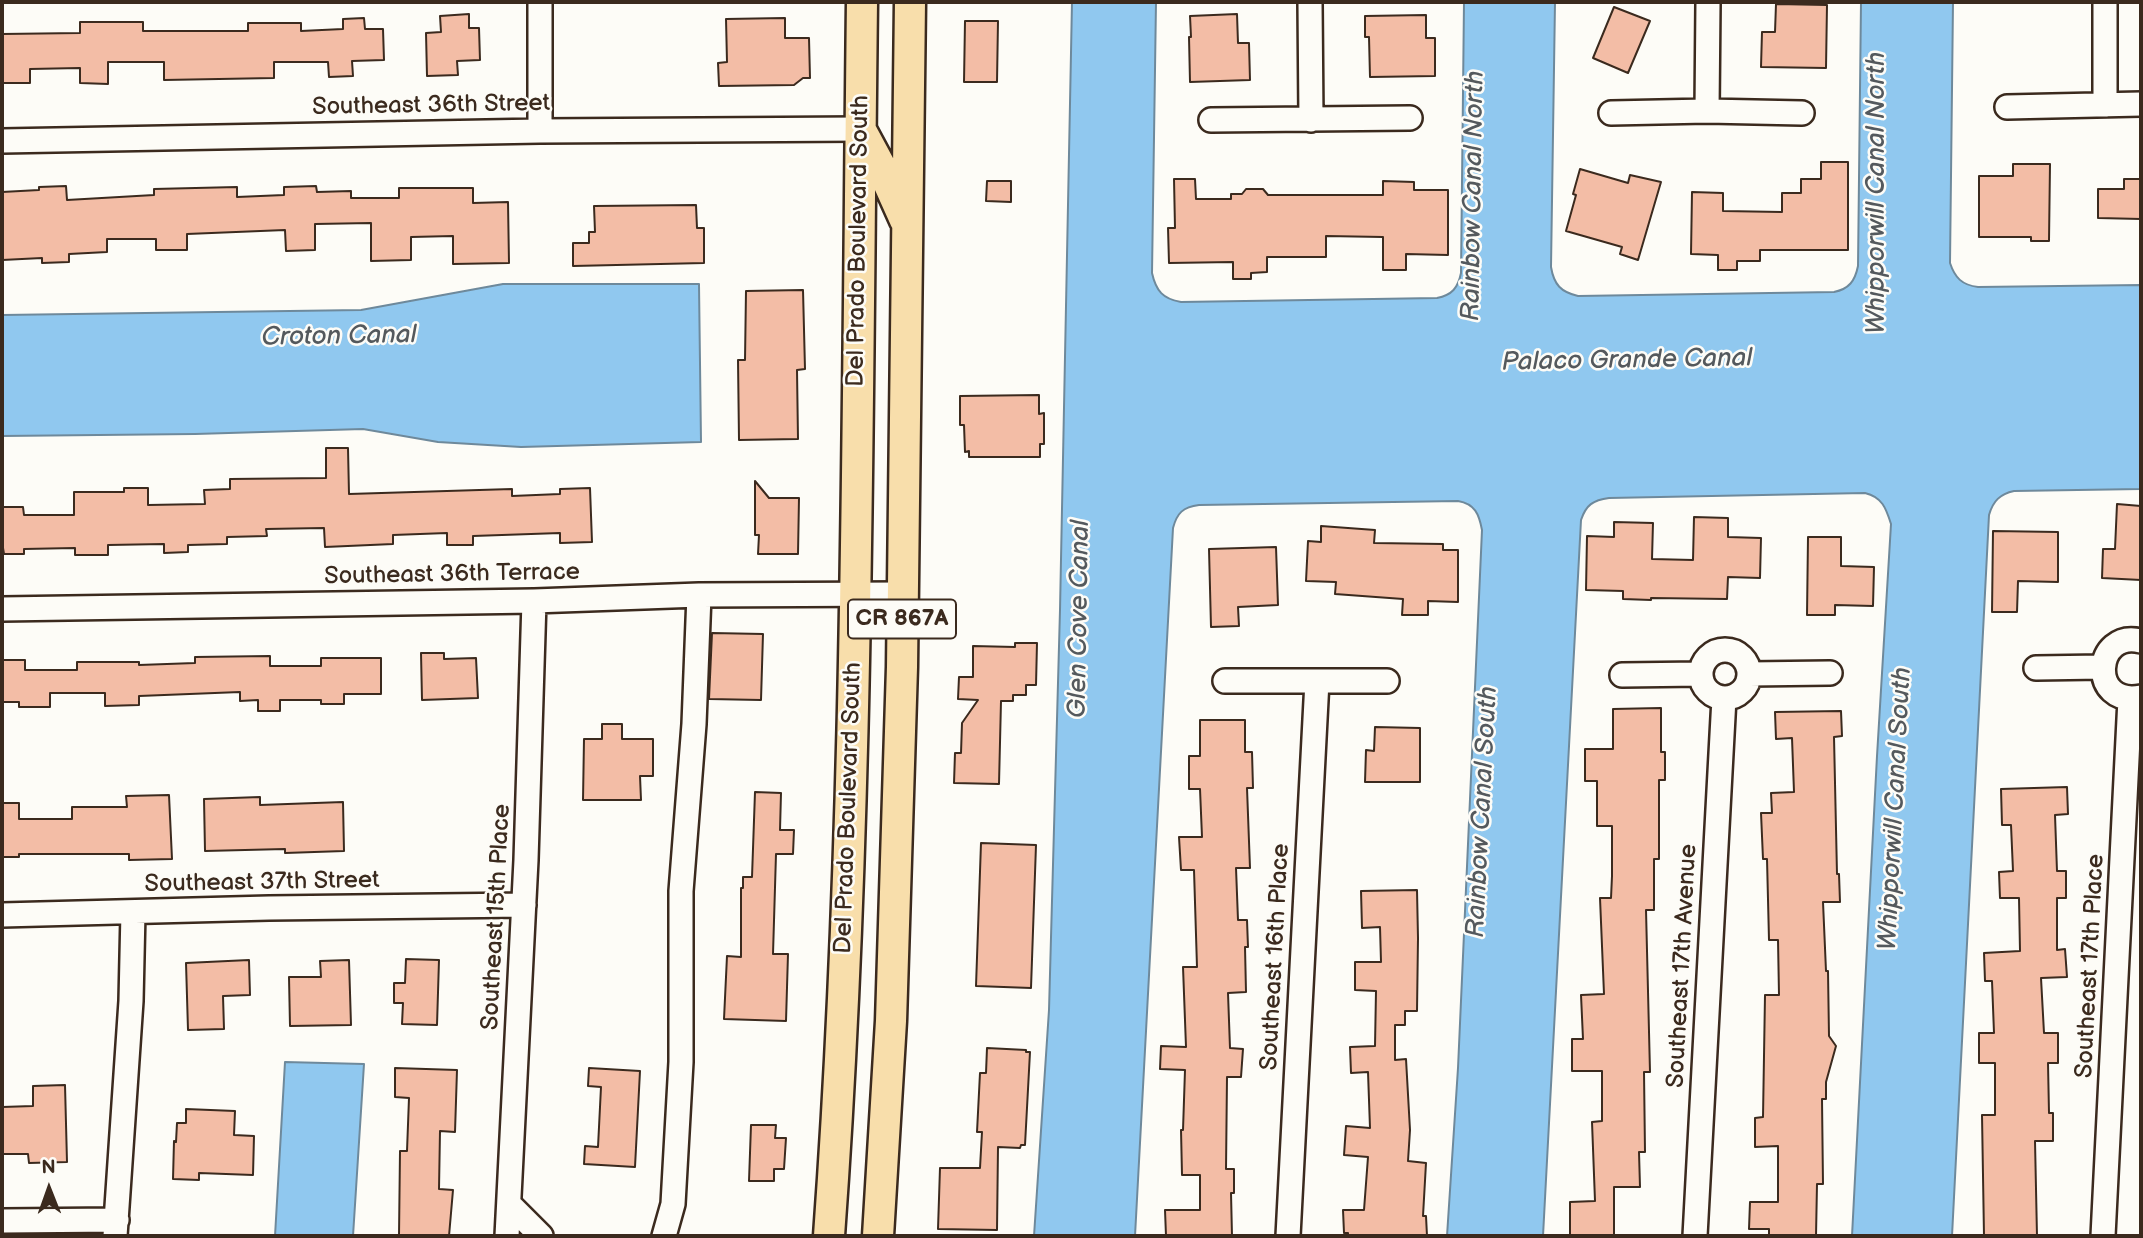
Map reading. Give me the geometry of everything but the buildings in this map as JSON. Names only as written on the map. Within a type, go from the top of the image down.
[{"type":"main road","name":"Del Prado Boulevard South","points":[[829,1236],[847,921],[855,593],[862,2]]},
{"type":"main road","name":"Del Prado Boulevard South","points":[[878,1236],[891,1021],[903,594],[910,2]]},
{"type":"main road","points":[[861,129],[883,170],[908,228]]},
{"type":"street","points":[[540,2],[540,131]]},
{"type":"street","points":[[1310,2],[1311,120]]},
{"type":"street","points":[[1707,111],[1708,2]]},
{"type":"street","points":[[2105,2],[2105,105]]},
{"type":"street","points":[[2007,107],[2141,104]]},
{"type":"street","points":[[1611,113],[1802,113]]},
{"type":"street","points":[[1211,120],[1410,118]]},
{"type":"street","name":"Southeast 36th Street","points":[[2,141],[540,131],[861,129]]},
{"type":"street","name":"Southeast 36th Terrace","points":[[2,609],[534,601],[699,595],[903,594]]},
{"type":"street","points":[[664,1236],[673,1203],[679,1100],[681,891],[694,724],[699,595]]},
{"type":"street","name":"Southeast 15th Place","points":[[508,1236],[524,905],[534,601]]},
{"type":"street","points":[[2036,668],[2102,667],[2110,649],[2117,643],[2126,640],[2141,641]]},
{"type":"street","points":[[1725,650],[1732,651],[1745,660],[1749,674],[1739,694],[1724,698],[1717,697],[1705,688],[1701,674],[1702,667],[1711,654],[1725,650]]},
{"type":"street","name":"Southeast 17th Place","points":[[2102,667],[2107,685],[2121,697],[2135,698],[2103,1236]]},
{"type":"street","points":[[1749,674],[1830,673]]},
{"type":"street","points":[[1622,675],[1701,674]]},
{"type":"street","points":[[1224,681],[1387,681]]},
{"type":"street","name":"Southeast 16th Place","points":[[1288,1236],[1317,681]]},
{"type":"street","name":"Southeast 17th Avenue","points":[[1695,1236],[1724,698]]},
{"type":"street","name":"Southeast 37th Street","points":[[2,915],[524,905]]},
{"type":"street","points":[[2,1221],[116,1228],[131,1001],[133,912]]},
{"type":"street","points":[[510,1205],[541,1236]]},
{"type":"water","points":[[1072,2],[1156,2],[1152,273],[1161,293],[1169,299],[1181,302],[1437,298],[1454,290],[1461,273],[1464,2],[1555,2],[1551,267],[1556,283],[1563,290],[1578,296],[1839,291],[1851,284],[1858,266],[1861,2],[1953,2],[1950,263],[1957,277],[1968,285],[1978,287],[2141,285],[2141,489],[2014,491],[1998,499],[1989,515],[1952,1236],[1852,1236],[1891,524],[1882,504],[1876,497],[1865,493],[1609,498],[1591,504],[1583,515],[1543,1236],[1447,1236],[1458,1068],[1482,530],[1478,515],[1472,507],[1458,501],[1199,505],[1182,512],[1176,518],[1173,528],[1135,1236],[1034,1236],[1049,1010]]},
{"type":"water","name":"Croton Canal","points":[[503,284],[699,284],[701,442],[521,447],[438,442],[363,429],[2,436],[2,315],[361,310]]},
{"type":"water","points":[[285,1062],[364,1064],[353,1236],[275,1236]]},
{"type":"water label","name":"Whipporwill Canal North","points":[[1877,193]]},
{"type":"water label","name":"Rainbow Canal North","points":[[1474,196]]},
{"type":"water label","name":"Palaco Grande Canal","points":[[1627,361]]},
{"type":"water label","name":"Glen Cove Canal","points":[[1080,619]]},
{"type":"water label","name":"Whipporwill Canal South","points":[[1896,809]]},
{"type":"water label","name":"Rainbow Canal South","points":[[1483,812]]}]
